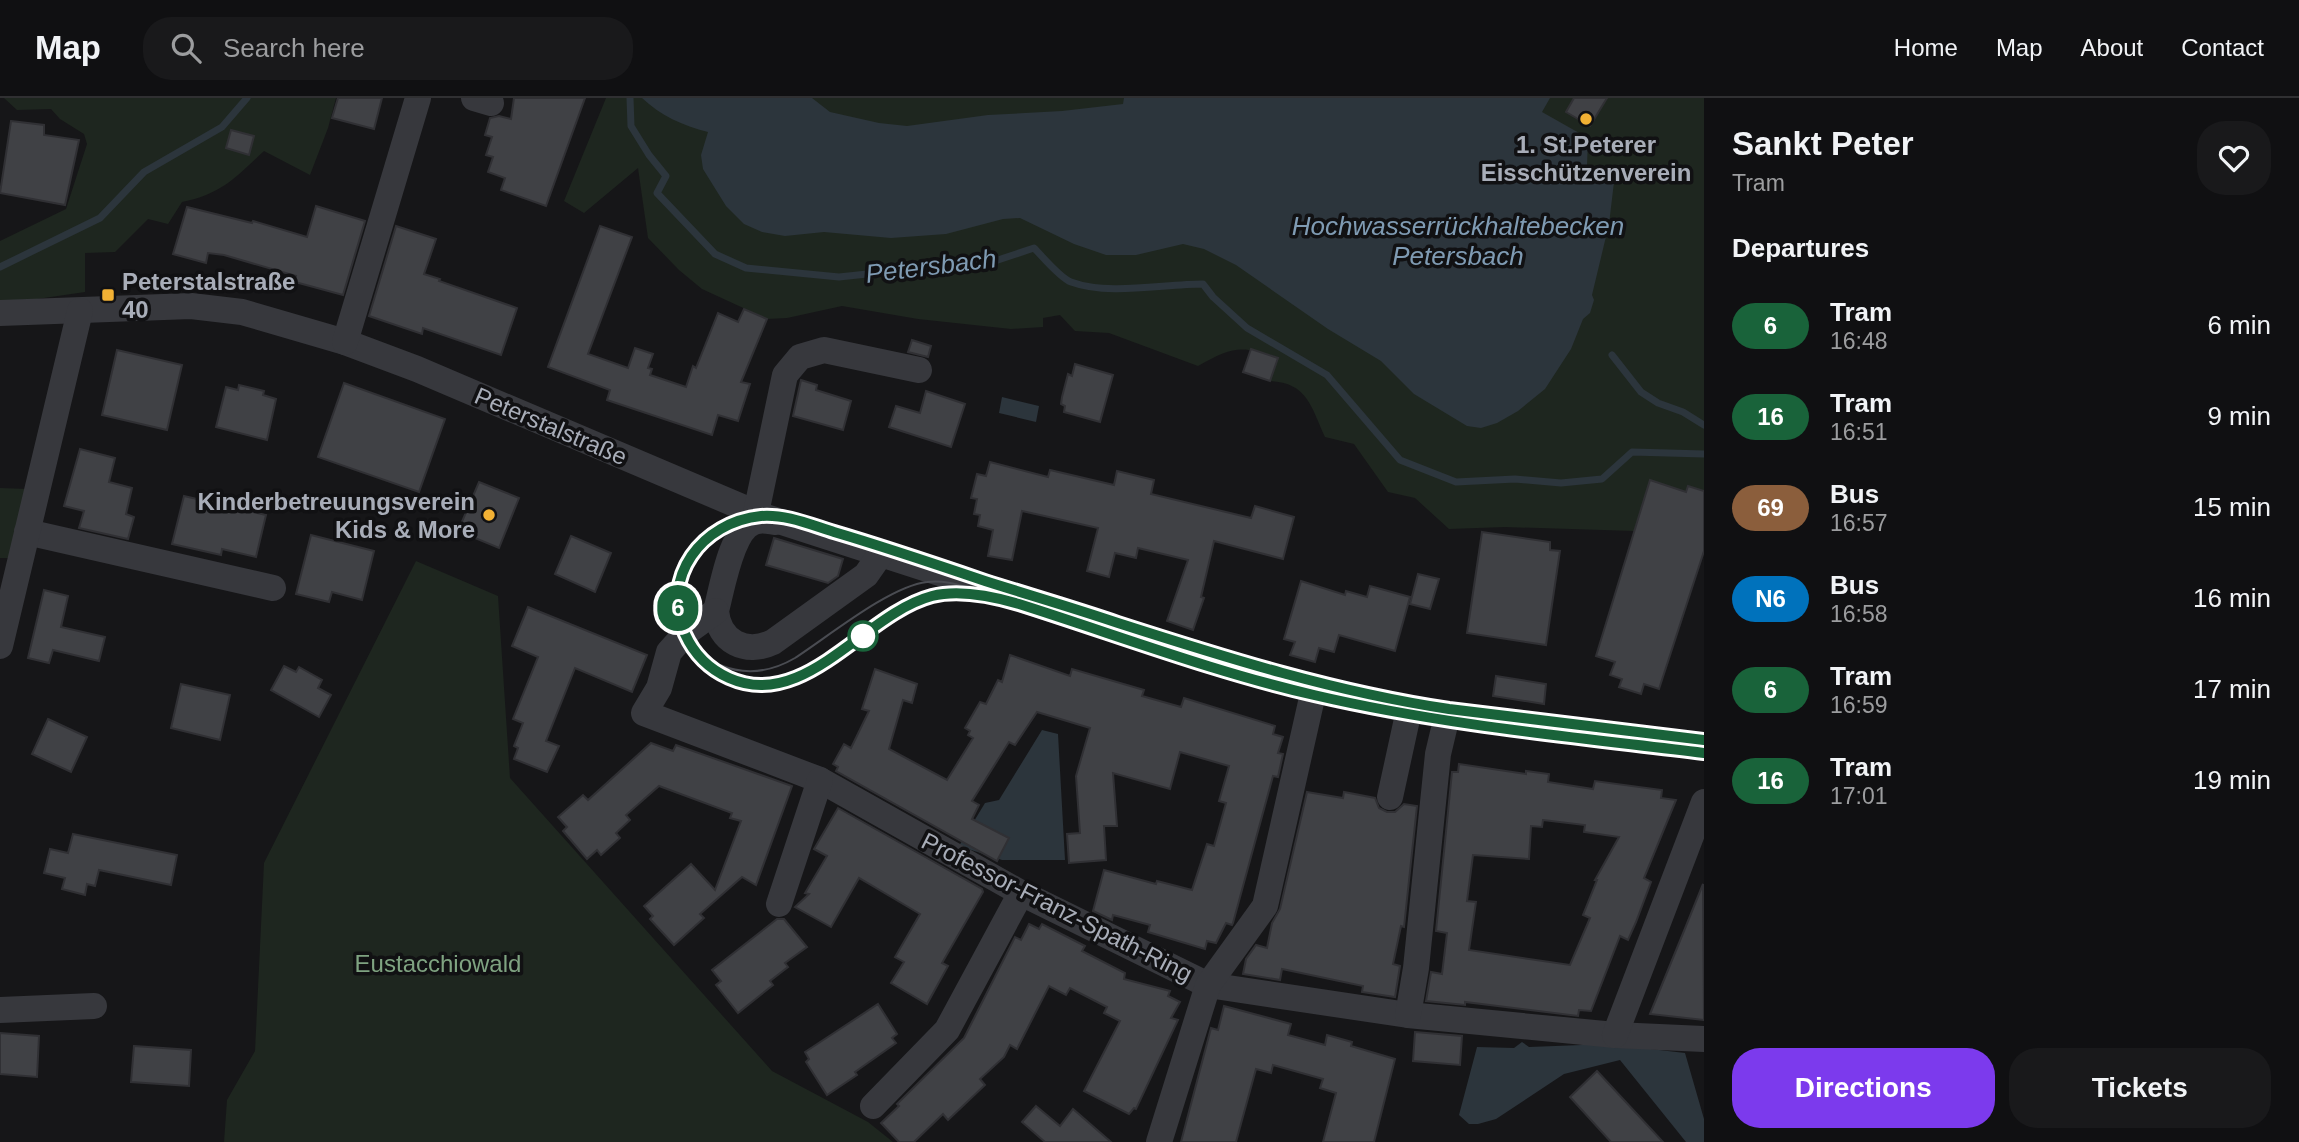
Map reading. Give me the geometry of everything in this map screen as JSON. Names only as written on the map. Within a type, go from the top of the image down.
[{"type":"street","points":[[345,342],[418,98]]},
{"type":"street","name":"Peterstalstraße","points":[[0,313],[191,306],[242,312],[345,342],[757,513],[1226,665],[1314,689],[1409,710],[1704,747]]},
{"type":"street","points":[[0,646],[80,312]]},
{"type":"street","points":[[757,513],[785,375],[800,357],[824,350],[919,370]]},
{"type":"street","points":[[788,524],[763,520],[751,522],[734,544],[716,611],[717,621],[729,640],[739,646],[762,647],[773,642],[866,575],[880,555]]},
{"type":"street","points":[[27,532],[273,588]]},
{"type":"street","name":"Professor-Franz-Spath-Ring","points":[[716,611],[687,632],[669,652],[659,688],[644,713],[820,780],[1021,893],[1208,985],[1408,1015],[1615,1035],[1704,1039]]},
{"type":"street","points":[[1159,1142],[1208,985],[1265,906],[1314,689]]},
{"type":"street","points":[[1390,797],[1409,710]]},
{"type":"street","points":[[1408,1015],[1416,968],[1438,754],[1447,716]]},
{"type":"street","points":[[779,904],[820,780]]},
{"type":"street","points":[[1615,1035],[1704,802]]},
{"type":"street","points":[[873,1106],[947,1030],[1021,893]]},
{"type":"street","points":[[0,1010],[94,1006]]},
{"type":"green space","points":[[4,98],[336,98],[310,175],[264,151],[218,189],[182,202],[168,224],[148,219],[115,252],[85,253],[85,292],[0,301],[0,241],[66,209],[87,144],[84,134],[60,119],[51,109],[17,110]]},
{"type":"green space","points":[[606,98],[1704,98],[1704,491],[1688,486],[1686,492],[1650,480],[1634,531],[1505,527],[1449,529],[1415,498],[1388,492],[1354,444],[1325,437],[1306,398],[1293,386],[1270,381],[1277,357],[1236,350],[1198,366],[1109,333],[1075,331],[1060,315],[1043,318],[1043,327],[1011,329],[918,319],[842,306],[787,318],[767,319],[702,289],[648,238],[638,168],[584,213],[564,201]]},
{"type":"green space","points":[[0,488],[27,489],[10,558],[0,558]]},
{"type":"green space","name":"Eustacchiowald","points":[[416,561],[498,596],[510,778],[772,1071],[868,1122],[893,1142],[224,1142],[227,1100],[255,1051],[264,863]]},
{"type":"water","name":"Hochwasserrückhaltebecken Petersbach","points":[[642,98],[812,98],[830,112],[907,126],[988,115],[1123,104],[1124,98],[1550,98],[1542,112],[1588,138],[1587,166],[1614,182],[1609,224],[1592,295],[1594,300],[1571,349],[1545,389],[1518,411],[1497,423],[1481,428],[1467,426],[1414,394],[1381,361],[1328,329],[1236,265],[1204,249],[1183,244],[1136,255],[1106,255],[1074,244],[1020,218],[1003,219],[946,234],[891,238],[824,232],[785,236],[762,232],[744,224],[726,206],[703,169],[701,155],[708,132],[672,119]]},
{"type":"water","points":[[1002,397],[1039,406],[1036,422],[999,413]]},
{"type":"water","points":[[1042,730],[1058,734],[1065,860],[1002,860],[959,846],[985,803],[999,800]]},
{"type":"water","points":[[1522,1042],[1529,1047],[1608,1044],[1685,1053],[1704,1119],[1704,1142],[1686,1142],[1620,1060],[1564,1074],[1496,1119],[1469,1124],[1459,1115],[1477,1047],[1514,1048]]},
{"type":"building","points":[[338,98],[382,98],[374,129],[332,118]]},
{"type":"building","points":[[514,98],[585,98],[546,206],[501,190],[505,178],[488,172],[493,157],[486,155],[492,137],[485,135],[490,118],[499,116],[511,119]]},
{"type":"building","name":"1. St.Peterer Eisschützenverein","points":[[1574,98],[1607,98],[1590,126],[1566,112]]},
{"type":"building","points":[[11,121],[44,125],[44,135],[79,140],[65,205],[0,193]]},
{"type":"building","points":[[231,130],[254,136],[249,155],[226,148]]},
{"type":"building","points":[[316,206],[365,221],[343,295],[295,282],[296,276],[224,255],[208,253],[206,263],[173,254],[187,207],[252,223],[253,221],[307,237]]},
{"type":"building","points":[[396,226],[436,239],[424,274],[517,308],[501,355],[423,328],[422,334],[369,316]]},
{"type":"building","points":[[600,226],[632,237],[588,354],[628,368],[635,348],[653,354],[648,368],[652,369],[650,375],[686,387],[718,313],[738,322],[744,309],[767,319],[741,382],[750,384],[738,421],[718,415],[712,435],[607,400],[610,390],[548,367]]},
{"type":"building","points":[[912,340],[931,346],[928,357],[908,352]]},
{"type":"building","points":[[1251,349],[1278,358],[1270,381],[1243,372]]},
{"type":"building","points":[[117,350],[182,365],[167,430],[102,415]]},
{"type":"building","points":[[1075,364],[1113,375],[1100,422],[1064,412],[1062,397],[1068,374],[1072,376]]},
{"type":"building","points":[[801,380],[817,385],[816,390],[851,401],[843,430],[793,416]]},
{"type":"building","points":[[344,383],[445,419],[419,492],[318,457]]},
{"type":"building","points":[[239,385],[264,391],[263,395],[276,399],[267,440],[216,427],[226,387],[238,390]]},
{"type":"building","points":[[926,391],[965,404],[951,447],[889,427],[896,406],[920,413]]},
{"type":"building","points":[[80,449],[115,458],[109,482],[132,488],[126,514],[134,517],[128,539],[79,528],[84,511],[64,506]]},
{"type":"building","points":[[990,462],[1048,477],[1050,470],[1114,485],[1117,471],[1154,480],[1151,494],[1251,518],[1255,506],[1294,517],[1283,559],[1214,541],[1201,597],[1204,598],[1193,630],[1167,621],[1188,560],[1138,548],[1136,558],[1115,553],[1109,577],[1087,571],[1098,528],[1022,511],[1012,560],[988,556],[993,530],[978,526],[980,515],[974,514],[977,499],[971,498],[977,474],[986,476]]},
{"type":"building","points":[[1650,480],[1686,492],[1688,486],[1704,491],[1704,551],[1659,689],[1644,684],[1641,694],[1619,687],[1622,679],[1610,675],[1615,662],[1596,656]]},
{"type":"building","name":"Kinderbetreuungsverein Kids & More","points":[[479,482],[519,498],[499,548],[458,531]]},
{"type":"building","points":[[184,496],[266,515],[256,557],[222,549],[221,555],[172,544]]},
{"type":"building","points":[[1482,532],[1550,542],[1550,550],[1560,551],[1546,645],[1467,633]]},
{"type":"building","points":[[311,535],[374,551],[362,600],[332,592],[329,602],[296,594]]},
{"type":"building","points":[[571,536],[611,553],[595,592],[555,574]]},
{"type":"building","points":[[774,538],[843,559],[838,576],[828,583],[766,565]]},
{"type":"building","points":[[1418,574],[1439,579],[1430,609],[1410,604]]},
{"type":"building","points":[[1301,581],[1345,595],[1346,591],[1367,597],[1370,586],[1410,597],[1395,651],[1339,635],[1334,652],[1319,648],[1315,662],[1290,655],[1295,642],[1284,639]]},
{"type":"building","points":[[44,590],[68,596],[61,627],[105,637],[99,661],[53,650],[49,663],[28,658]]},
{"type":"building","points":[[528,607],[647,655],[632,692],[575,668],[546,741],[559,746],[547,772],[514,759],[518,748],[514,746],[523,723],[513,719],[538,657],[512,646]]},
{"type":"building","points":[[1010,655],[1070,676],[1072,669],[1144,690],[1142,696],[1181,707],[1184,698],[1275,726],[1273,734],[1283,737],[1278,753],[1283,754],[1278,777],[1273,776],[1233,923],[1226,923],[1216,943],[1207,941],[1205,949],[1148,932],[1150,925],[1113,915],[1112,920],[1093,911],[1104,870],[1156,884],[1157,881],[1192,890],[1207,844],[1214,846],[1226,803],[1219,801],[1229,766],[1180,752],[1170,789],[1113,773],[1117,826],[1104,826],[1106,860],[1069,863],[1067,834],[1080,833],[1076,776],[1090,728],[1037,712],[1015,745],[1009,742],[972,801],[979,805],[972,819],[1009,838],[997,861],[836,771],[838,767],[833,764],[844,744],[851,748],[869,711],[862,709],[875,669],[917,684],[912,703],[903,700],[889,749],[947,780],[973,738],[965,728],[980,702],[986,704],[998,680],[1002,682]]},
{"type":"building","points":[[284,666],[296,672],[299,667],[322,680],[318,688],[331,695],[319,717],[271,690]]},
{"type":"building","points":[[1496,676],[1546,684],[1544,704],[1493,696]]},
{"type":"building","points":[[181,684],[230,695],[220,740],[171,728]]},
{"type":"building","points":[[48,719],[87,737],[71,772],[32,754]]},
{"type":"building","points":[[651,743],[673,751],[676,745],[792,786],[756,885],[742,877],[700,914],[704,918],[674,945],[650,919],[653,916],[644,906],[691,864],[715,890],[741,821],[730,818],[732,813],[659,786],[626,815],[630,820],[616,833],[620,838],[601,855],[597,850],[587,859],[563,831],[567,827],[558,817],[583,795],[588,800]]},
{"type":"building","points":[[1459,764],[1526,774],[1526,771],[1549,774],[1548,782],[1593,789],[1595,781],[1662,790],[1661,798],[1676,800],[1644,878],[1651,882],[1636,922],[1628,940],[1620,936],[1591,1011],[1579,1010],[1578,1016],[1465,1002],[1465,1005],[1426,1001],[1431,972],[1442,974],[1447,933],[1436,931],[1452,772],[1458,772]],"holes":[[[1543,820],[1585,825],[1584,832],[1619,837],[1595,880],[1583,915],[1590,918],[1570,965],[1469,950],[1476,902],[1467,901],[1473,855],[1529,859],[1531,826],[1542,827]]]},
{"type":"building","points":[[1307,792],[1343,798],[1344,792],[1375,798],[1379,808],[1387,812],[1395,812],[1404,804],[1417,806],[1404,927],[1401,926],[1393,964],[1400,966],[1395,997],[1362,992],[1363,986],[1282,969],[1280,980],[1243,974],[1246,959],[1256,945],[1267,948],[1272,923],[1280,909]]},
{"type":"building","points":[[838,808],[982,889],[983,892],[942,963],[948,966],[927,1004],[891,983],[904,962],[895,957],[920,914],[859,878],[831,927],[795,907],[809,894],[805,893],[827,856],[814,849]]},
{"type":"building","points":[[73,834],[177,855],[171,885],[99,870],[95,886],[87,884],[85,895],[62,889],[65,878],[44,873],[50,849],[68,853]]},
{"type":"building","points":[[1703,884],[1704,1020],[1650,1014],[1686,926]]},
{"type":"building","points":[[777,919],[784,919],[807,947],[785,963],[788,967],[770,981],[773,985],[738,1013],[716,985],[721,981],[712,970]]},
{"type":"building","points":[[1029,924],[1039,929],[1042,924],[1085,946],[1082,951],[1125,973],[1124,979],[1170,991],[1168,996],[1180,1002],[1171,1018],[1178,1020],[1136,1109],[1129,1114],[1084,1091],[1120,1021],[1104,1013],[1107,1007],[1070,988],[1066,995],[1049,986],[1017,1049],[1010,1045],[1004,1057],[980,1079],[985,1085],[948,1120],[943,1114],[914,1142],[899,1142],[881,1123],[964,1038],[1015,937],[1021,940]]},
{"type":"building","points":[[878,1004],[897,1034],[892,1038],[896,1043],[827,1095],[806,1062],[809,1059],[805,1052]]},
{"type":"building","points":[[1224,1006],[1291,1024],[1288,1035],[1325,1045],[1327,1035],[1352,1042],[1351,1046],[1395,1059],[1374,1142],[1323,1142],[1336,1093],[1320,1088],[1323,1079],[1273,1065],[1271,1073],[1256,1069],[1236,1142],[1181,1142],[1211,1028],[1218,1030]]},
{"type":"building","points":[[1415,1032],[1462,1036],[1460,1065],[1413,1061]]},
{"type":"building","points":[[0,1033],[39,1036],[37,1077],[0,1074]]},
{"type":"building","points":[[134,1046],[191,1050],[189,1086],[131,1082]]},
{"type":"building","points":[[1597,1071],[1663,1142],[1611,1142],[1570,1097]]},
{"type":"building","points":[[1036,1106],[1060,1126],[1073,1109],[1111,1142],[1045,1142],[1022,1122]]},
{"type":"waterway","name":"Petersbach","points":[[0,267],[100,218],[144,172],[222,127],[247,98]]},
{"type":"waterway","name":"Petersbach","points":[[630,98],[631,126],[666,176],[657,193],[715,254],[746,268],[839,277],[998,260],[1034,248],[1062,276],[1086,286],[1119,289],[1203,284],[1213,297],[1247,328],[1327,375],[1400,460],[1456,482],[1515,479],[1561,483],[1602,479],[1632,452],[1704,454]]},
{"type":"waterway","points":[[1612,355],[1641,392],[1704,425]]},
{"type":"tram line","name":"6","points":[[1704,740],[1449,709],[1313,682],[1227,658],[782,517],[759,516],[736,521],[719,529],[702,542],[692,555],[685,567],[679,589],[681,621],[691,645],[699,656],[719,673],[747,684],[769,685],[790,680],[808,672],[901,609],[932,596],[965,594],[993,597],[1019,604],[1203,664],[1312,695],[1447,722],[1704,753]]},
{"type":"tram line","points":[[1704,740],[1449,709],[1318,682],[785,518],[746,518],[727,525],[711,535],[697,549],[680,583],[678,603],[681,623],[692,647],[716,672],[753,685],[781,683],[807,673],[907,606],[933,596],[966,594],[1021,604],[1204,665],[1315,695],[1460,722],[1704,753]]},
{"type":"tram line","points":[[720,665],[740,671],[777,667],[795,658],[878,602],[912,586],[938,582],[970,588]]},
{"type":"place","name":"1. St.Peterer Eisschützenverein","points":[[1586,119]]},
{"type":"place","name":"Peterstalstraße 40","points":[[108,295]]},
{"type":"place","name":"Kinderbetreuungsverein Kids & More","points":[[489,515]]}]
